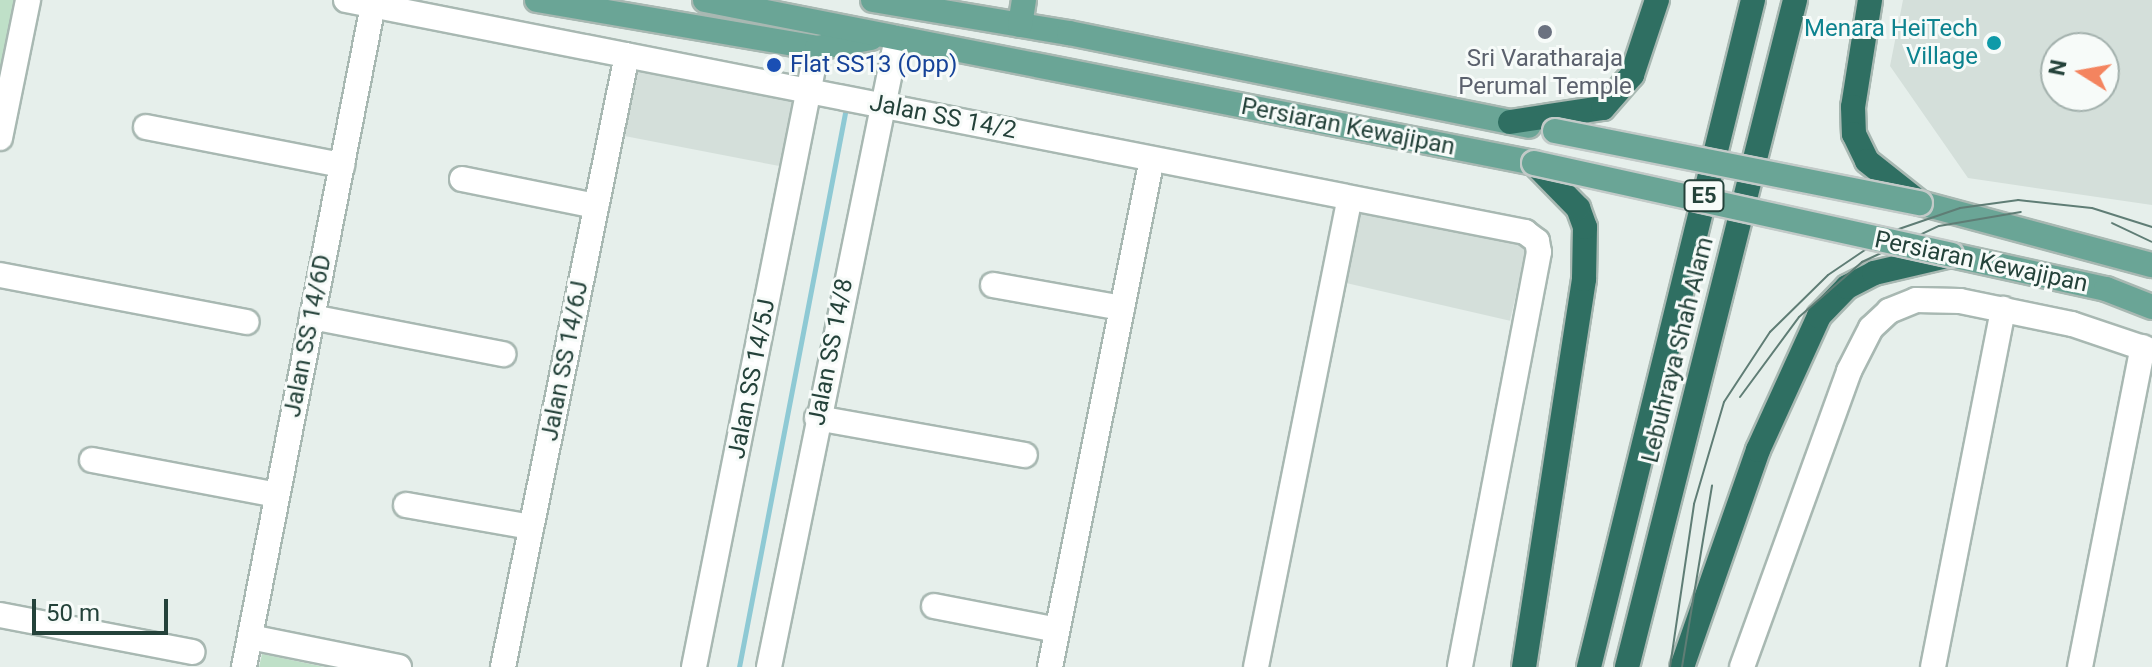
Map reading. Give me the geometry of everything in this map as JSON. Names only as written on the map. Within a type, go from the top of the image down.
[{"type":"highway","points":[[1510,122],[1603,108],[1632,75],[1657,0]]},
{"type":"highway","name":"Lebuhraya Shah Alam","points":[[1589,667],[1753,0]]},
{"type":"highway","name":"Lebuhraya Shah Alam","points":[[1627,667],[1795,0]]},
{"type":"highway","points":[[1870,0],[1853,107],[1854,134],[1867,161],[1920,203]]},
{"type":"highway","points":[[1524,667],[1584,279],[1585,240],[1578,208],[1534,163]]},
{"type":"highway","points":[[1682,667],[1758,450],[1819,316],[1847,287],[1874,273],[1951,255]]},
{"type":"main road","name":"Persiaran Kewajipan","points":[[537,0],[817,48],[891,37],[1534,163],[2106,289],[2152,307]]},
{"type":"main road","points":[[705,0],[891,37]]},
{"type":"main road","name":"Persiaran Kewajipan","points":[[873,0],[955,7],[1020,25],[1920,203],[2152,265]]},
{"type":"main road","points":[[1020,25],[1024,0]]},
{"type":"street","points":[[0,138],[28,0]]},
{"type":"street","name":"Jalan SS 14/2","points":[[346,0],[1525,232],[1537,241],[1528,324],[1460,667]]},
{"type":"street","name":"Jalan SS 14/6D","points":[[244,667],[373,5]]},
{"type":"street","name":"Jalan SS 14/8","points":[[769,667],[881,105],[891,37]]},
{"type":"street","name":"Jalan SS 14/5J","points":[[694,667],[817,48]]},
{"type":"street","name":"Jalan SS 14/6J","points":[[503,667],[627,55]]},
{"type":"street","points":[[146,127],[342,165]]},
{"type":"street","points":[[1050,667],[1152,159]]},
{"type":"street","points":[[462,179],[596,206]]},
{"type":"street","points":[[1256,667],[1350,198]]},
{"type":"street","points":[[0,275],[247,322]]},
{"type":"street","points":[[993,285],[1122,308]]},
{"type":"street","points":[[1742,667],[1849,371],[1871,328],[1889,311],[1916,300],[1936,298],[2003,309],[2148,349],[2080,667]]},
{"type":"street","points":[[1933,667],[2003,309]]},
{"type":"street","points":[[312,317],[503,354]]},
{"type":"street","points":[[817,418],[1025,455]]},
{"type":"street","points":[[92,460],[277,495]]},
{"type":"street","points":[[406,505],[531,527]]},
{"type":"street","points":[[934,606],[1057,630]]},
{"type":"street","points":[[0,615],[192,652]]},
{"type":"street","points":[[250,637],[399,667]]},
{"type":"shaded area","points":[[1903,0],[2152,0],[2152,205],[1968,178],[1890,66]]},
{"type":"shaded area","points":[[632,63],[803,96],[789,168],[618,135]]},
{"type":"shaded area","points":[[1355,205],[1527,245],[1510,321],[1337,281]]},
{"type":"green space","points":[[0,0],[15,0],[0,76]]},
{"type":"green space","points":[[262,654],[325,667],[259,667]]},
{"type":"waterway","points":[[739,667],[845,113]]},
{"type":"tram line","points":[[1670,667],[1694,504],[1724,402],[1770,332],[1828,275],[1893,231],[1960,208],[2018,200],[2092,208],[2152,227]]},
{"type":"tram line","points":[[1740,397],[1799,317],[1862,262],[1939,226],[2021,212]]},
{"type":"tram line","points":[[2112,223],[2152,242]]},
{"type":"tram line","points":[[1682,667],[1712,485]]},
{"type":"place","name":"Sri Varatharaja Perumal Temple","points":[[1545,32]]},
{"type":"place","name":"Menara HeiTech Village","points":[[1994,43]]},
{"type":"place","name":"Flat SS13 (Opp)","points":[[774,65]]}]
